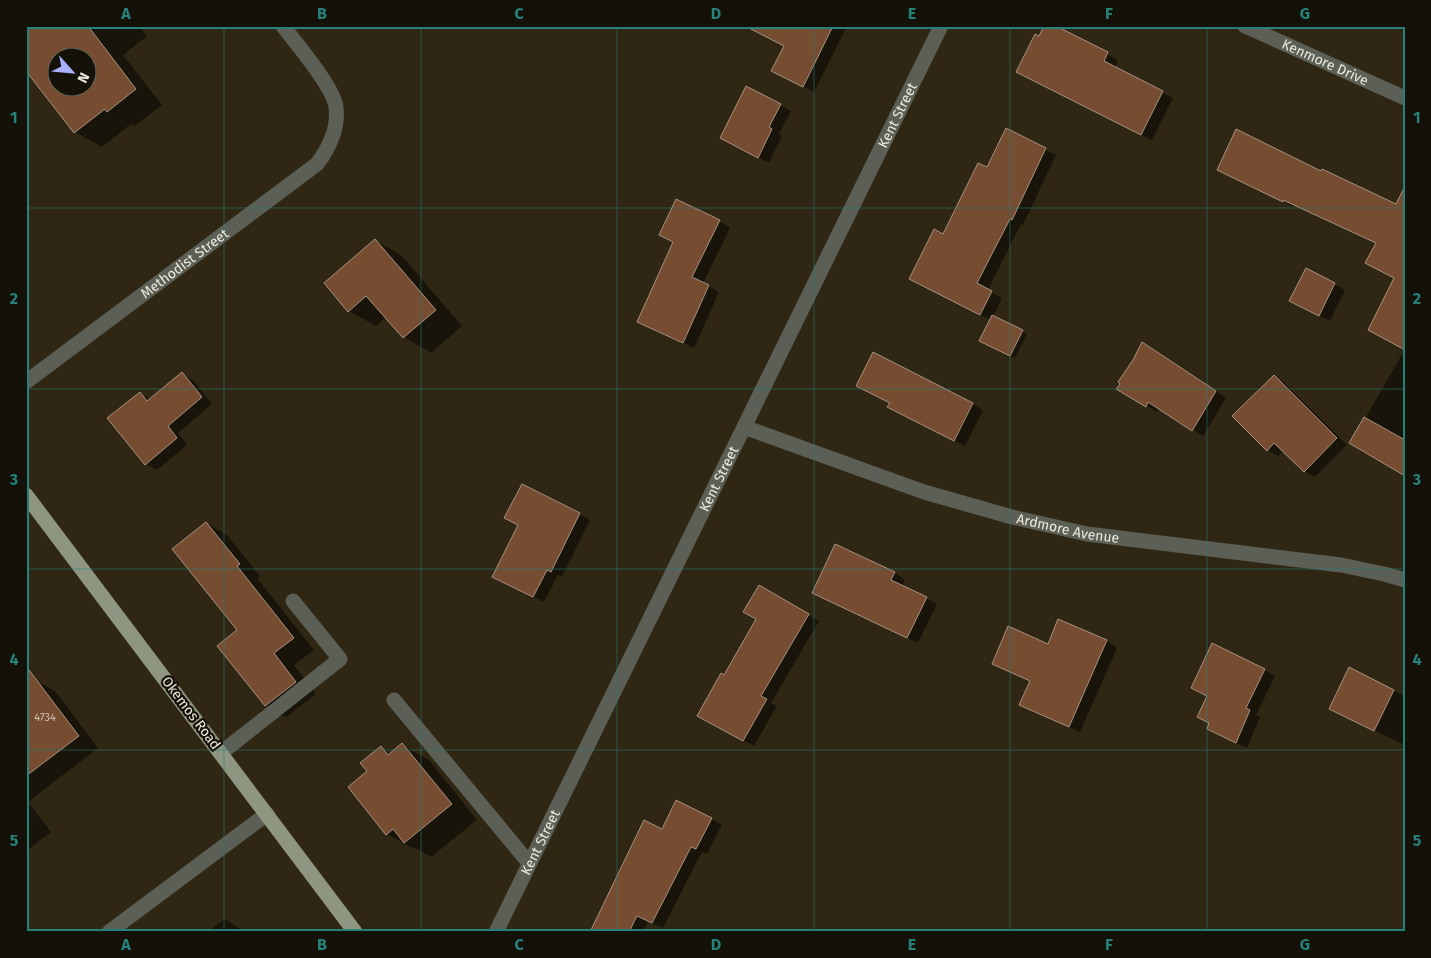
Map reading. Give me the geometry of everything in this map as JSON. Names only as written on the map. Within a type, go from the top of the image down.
[{"type":"main road","name":"Okemos Road","points":[[26,495],[355,932]]},
{"type":"street","name":"Methodist Street","points":[[26,382],[317,164],[333,136],[336,106],[332,94],[324,81],[283,26]]},
{"type":"street","name":"Kent Street","points":[[496,932],[941,26]]},
{"type":"street","name":"Kenmore Drive","points":[[1245,26],[1405,98]]},
{"type":"street","name":"Ardmore Avenue","points":[[744,427],[924,492],[1012,517],[1087,534],[1341,565],[1405,580]]},
{"type":"street","points":[[221,753],[340,659],[293,601]]},
{"type":"street","points":[[394,700],[529,863]]},
{"type":"street","points":[[109,932],[267,814]]},
{"type":"building","points":[[26,26],[88,26],[136,89],[107,112],[105,109],[74,133],[26,71]]},
{"type":"building","points":[[745,26],[833,26],[803,87],[771,71],[784,46]]},
{"type":"building","points":[[1044,26],[1056,26],[1108,52],[1104,61],[1163,91],[1141,135],[1016,72],[1035,34],[1039,36]]},
{"type":"building","points":[[746,86],[781,104],[769,127],[772,129],[758,158],[720,138]]},
{"type":"building","points":[[1006,128],[1046,148],[1012,220],[1010,219],[977,283],[992,291],[980,315],[909,279],[934,229],[943,234],[978,163],[987,167]]},
{"type":"building","points":[[1236,129],[1321,171],[1322,169],[1396,204],[1405,186],[1405,350],[1368,330],[1394,278],[1365,263],[1376,243],[1283,200],[1283,202],[1217,170]]},
{"type":"building","points":[[676,199],[720,220],[692,277],[709,285],[683,343],[637,322],[673,242],[659,235]]},
{"type":"building","points":[[375,239],[436,310],[403,338],[366,296],[348,312],[324,283]]},
{"type":"building","points":[[1306,268],[1335,283],[1319,316],[1289,301]]},
{"type":"building","points":[[992,315],[1023,330],[1010,356],[979,341]]},
{"type":"building","points":[[1142,342],[1216,391],[1192,431],[1148,402],[1146,407],[1116,389],[1120,384],[1118,382],[1133,360]]},
{"type":"building","points":[[873,352],[973,403],[954,441],[887,407],[890,403],[856,386]]},
{"type":"building","points":[[182,372],[202,397],[168,426],[177,438],[145,465],[107,418],[140,392],[147,401]]},
{"type":"building","points":[[1274,375],[1337,438],[1304,472],[1274,443],[1267,451],[1232,416]]},
{"type":"building","points":[[1364,417],[1405,440],[1405,476],[1349,443]]},
{"type":"building","points":[[522,484],[580,513],[551,572],[547,570],[533,597],[492,577],[518,525],[504,518]]},
{"type":"building","points":[[206,522],[240,564],[237,566],[294,638],[274,653],[296,682],[265,706],[217,646],[237,630],[172,549]]},
{"type":"building","points":[[835,544],[895,572],[891,580],[927,597],[907,638],[812,593]]},
{"type":"building","points":[[759,585],[809,614],[761,696],[767,699],[743,741],[697,716],[721,673],[724,675],[756,619],[743,612]]},
{"type":"building","points":[[1058,619],[1107,640],[1069,727],[1019,705],[1030,681],[992,664],[1008,626],[1048,644]]},
{"type":"building","points":[[1212,643],[1265,669],[1246,708],[1250,710],[1236,743],[1207,729],[1209,723],[1197,717],[1207,696],[1191,688]]},
{"type":"building","points":[[26,666],[79,736],[26,776]]},
{"type":"building","points":[[1349,667],[1394,690],[1374,731],[1329,709]]},
{"type":"building","points":[[402,743],[452,804],[404,843],[393,829],[386,835],[348,787],[367,771],[360,763],[381,746],[388,755]]},
{"type":"building","points":[[676,800],[712,818],[696,849],[691,847],[652,923],[637,916],[629,932],[590,932],[644,820],[662,829]]}]
